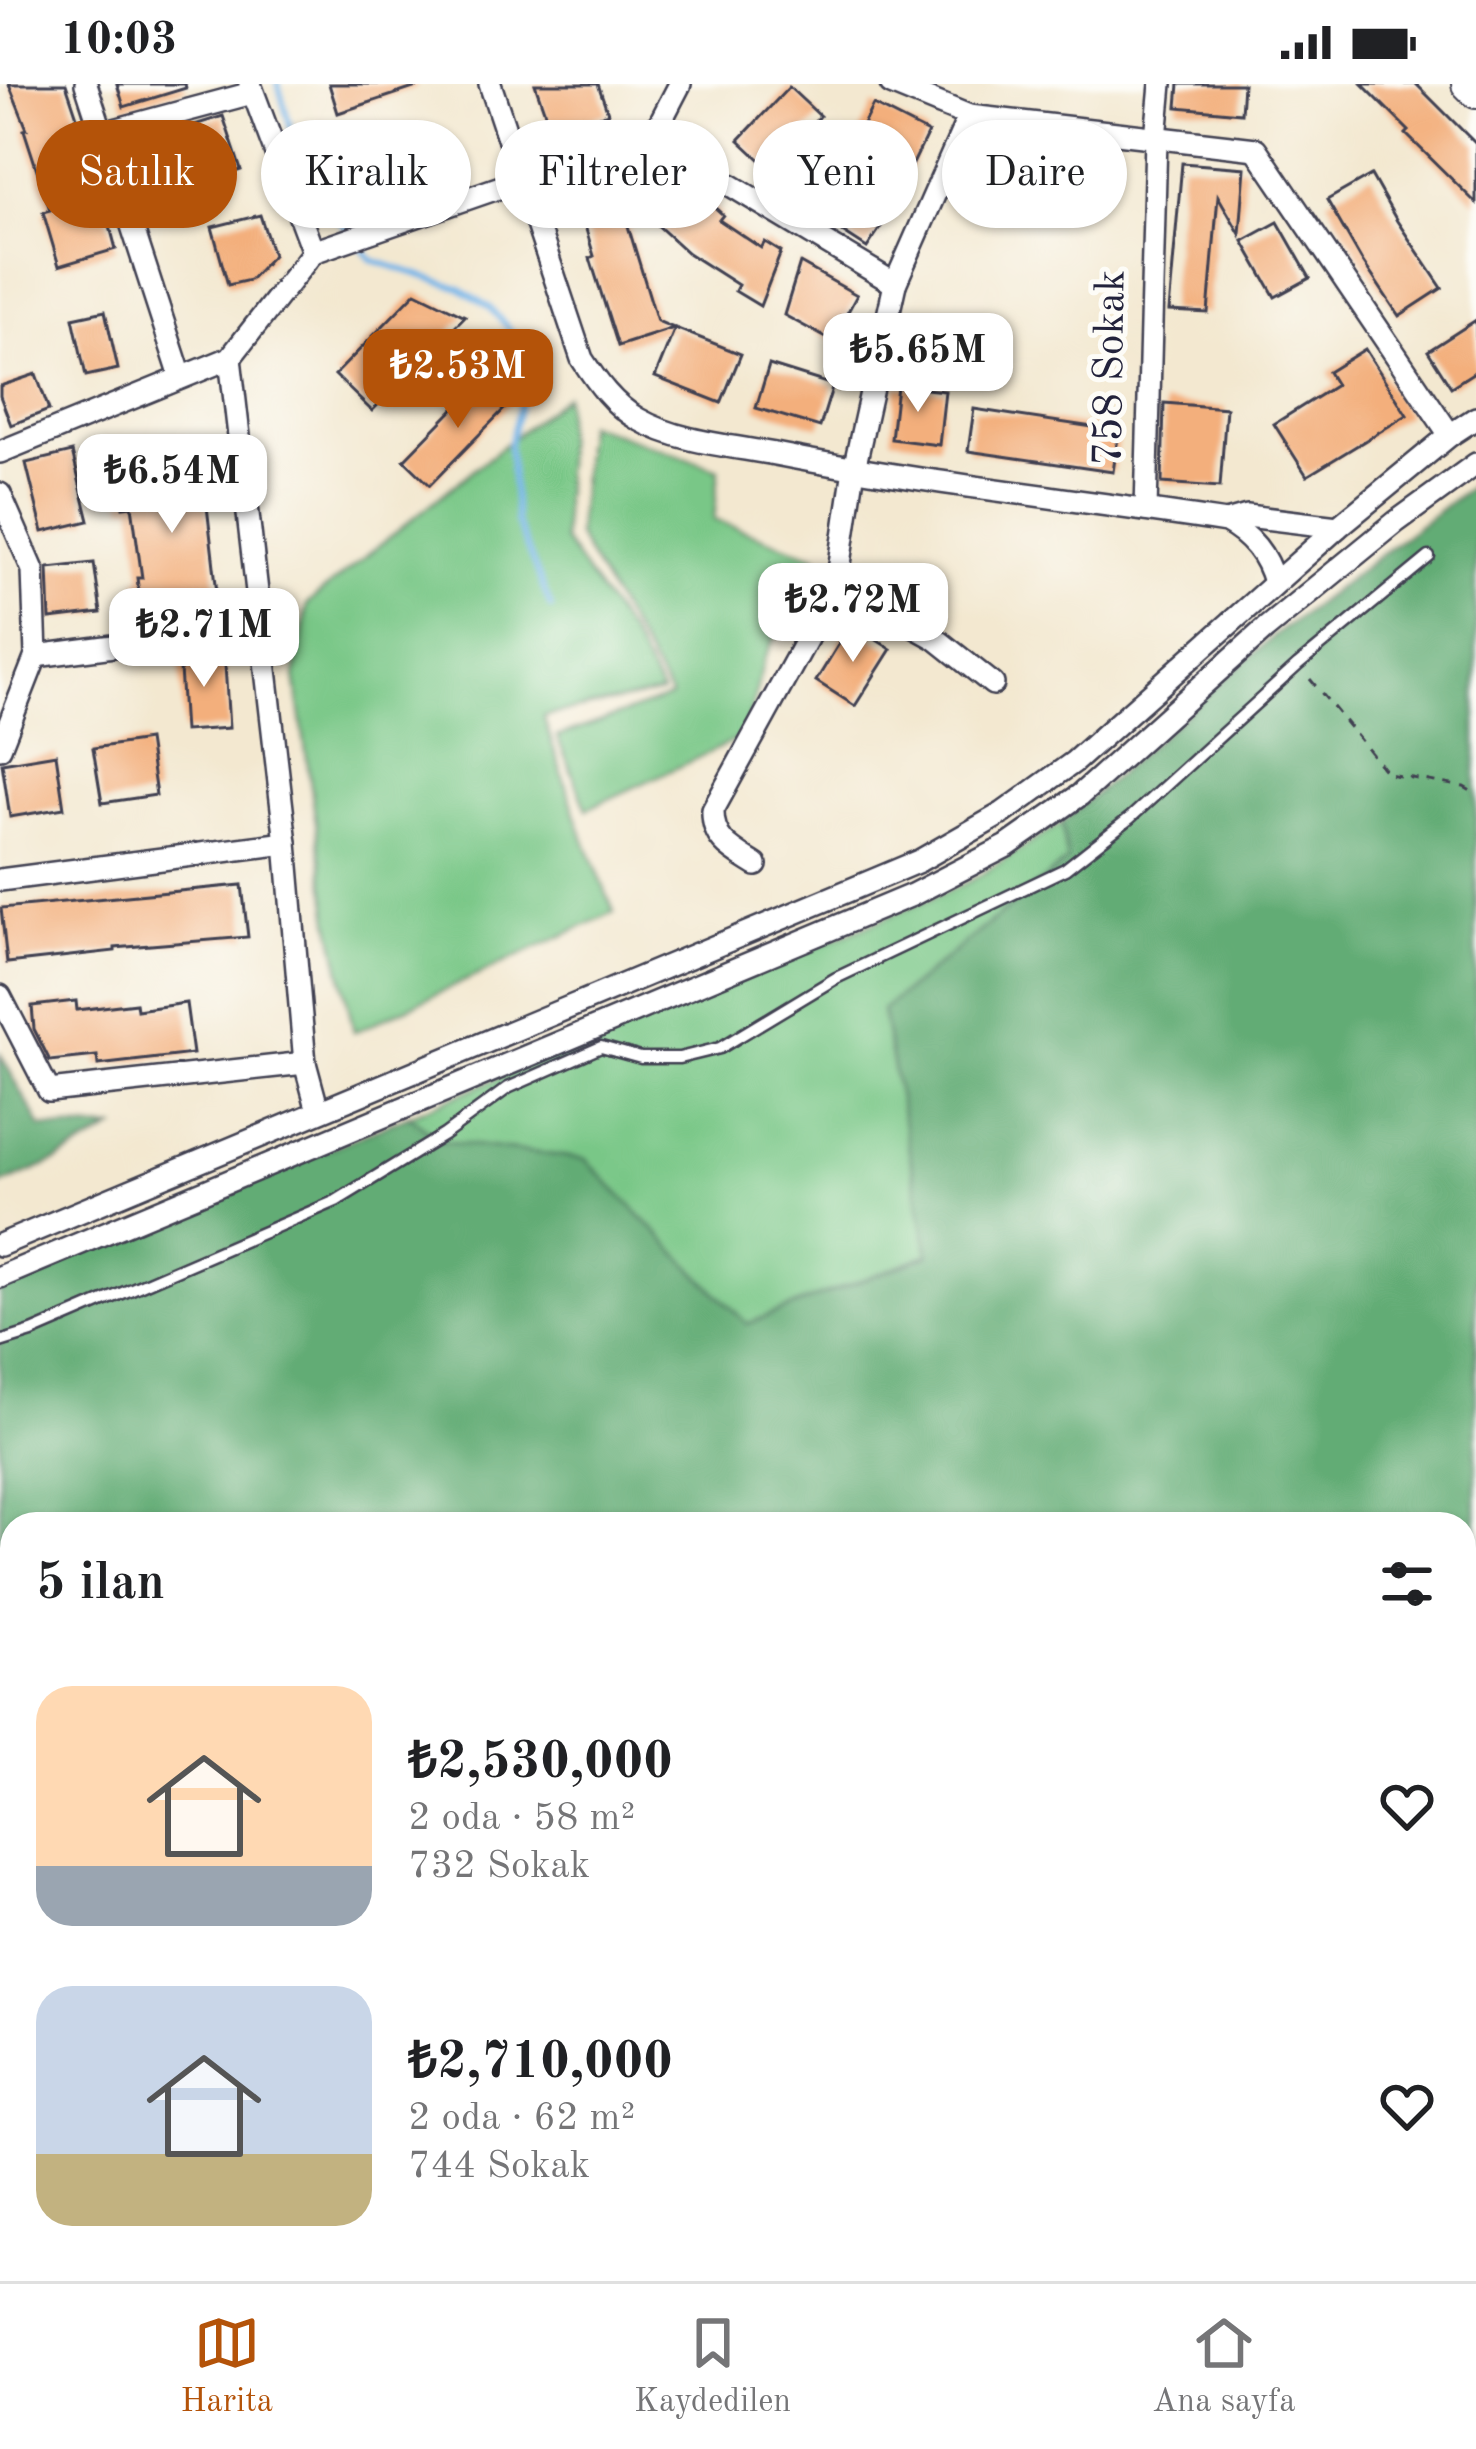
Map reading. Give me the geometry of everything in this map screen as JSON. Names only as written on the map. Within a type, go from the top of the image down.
[{"type":"street","points":[[86,84],[98,120]]},
{"type":"street","points":[[490,84],[502,120]]},
{"type":"street","points":[[661,120],[680,84]]},
{"type":"street","points":[[891,84],[970,116],[1256,148],[1450,435]]},
{"type":"street","name":"758 Sokak","points":[[1146,510],[1161,84]]},
{"type":"street","points":[[1467,84],[1476,93]]},
{"type":"street","points":[[146,120],[251,88],[313,252]]},
{"type":"street","points":[[756,865],[718,838],[713,810],[837,584],[854,469],[895,284],[970,116]]},
{"type":"street","points":[[729,184],[895,284]]},
{"type":"street","points":[[0,452],[230,358],[313,252],[495,188]]},
{"type":"street","points":[[133,228],[181,377]]},
{"type":"street","points":[[538,228],[582,359],[614,401],[636,418],[669,433],[854,469],[1226,522],[1258,547],[1274,582]]},
{"type":"street","points":[[230,358],[286,843],[305,1063],[318,1111]]},
{"type":"street","points":[[0,1246],[919,861],[964,837],[1074,762],[1338,527],[1476,418]]},
{"type":"street","points":[[0,1276],[959,873],[1080,795],[1280,616],[1476,464]]},
{"type":"street","points":[[0,494],[33,570],[36,656],[0,748]]},
{"type":"street","points":[[1226,522],[1247,515],[1338,527]]},
{"type":"street","points":[[837,584],[935,638],[993,684]]},
{"type":"street","points":[[36,656],[261,627]]},
{"type":"street","points":[[0,880],[286,843]]},
{"type":"street","points":[[0,996],[49,1091],[305,1063]]},
{"type":"lane","points":[[0,1342],[336,1201],[445,1135],[508,1088],[601,1047],[640,1058],[679,1058],[720,1048],[836,978],[1065,869],[1429,557]]},
{"type":"path","points":[[1298,665],[1388,774],[1464,787],[1476,794]]},
{"type":"green space","points":[[565,396],[563,540],[629,634],[662,693],[543,716],[614,912],[354,1032],[330,920],[295,676],[307,604]]},
{"type":"green space","points":[[586,423],[719,469],[714,520],[817,556],[764,659],[745,736],[587,809],[557,737],[671,697],[577,536]]},
{"type":"green space","points":[[1476,482],[1476,1512],[0,1512],[0,1286],[409,1115],[440,1141],[585,1159],[747,1324],[929,1255],[882,1010],[1067,861],[1062,823],[1274,636]]},
{"type":"green space","points":[[1062,823],[1067,861],[882,1010],[930,1254],[747,1324],[585,1159],[439,1141],[409,1115],[926,901],[972,880]]},
{"type":"green space","points":[[0,1054],[41,1127],[114,1129],[55,1162],[0,1185]]},
{"type":"building","points":[[9,84],[66,84],[78,120],[36,120],[36,167]]},
{"type":"building","points":[[117,84],[185,84],[186,88],[124,107]]},
{"type":"building","points":[[329,84],[417,84],[417,87],[338,113]]},
{"type":"building","points":[[535,84],[598,84],[608,113],[588,120],[547,120]]},
{"type":"building","points":[[1179,84],[1243,84],[1241,113],[1177,107]]},
{"type":"building","points":[[1362,84],[1416,84],[1476,144],[1476,203],[1406,134],[1409,131]]},
{"type":"building","points":[[789,87],[820,116],[816,120],[758,120]]},
{"type":"building","points":[[873,105],[902,120],[865,120]]},
{"type":"building","points":[[753,125],[753,153],[739,140]]},
{"type":"building","points":[[918,128],[928,133],[918,154]]},
{"type":"building","points":[[1182,163],[1245,168],[1240,234],[1218,196],[1208,313],[1169,311]]},
{"type":"building","points":[[1371,175],[1442,288],[1399,316],[1327,200]]},
{"type":"building","points":[[260,215],[273,255],[250,280],[228,285],[212,228],[237,228],[237,221]]},
{"type":"building","points":[[1278,222],[1310,278],[1275,297],[1243,241]]},
{"type":"building","points":[[729,227],[761,248],[765,242],[781,252],[760,306],[735,291],[738,285],[688,253],[661,228]]},
{"type":"building","points":[[48,228],[110,228],[116,249],[59,266]]},
{"type":"building","points":[[586,228],[629,228],[657,321],[674,328],[618,346],[590,258],[594,256]]},
{"type":"building","points":[[836,228],[880,228],[867,248]]},
{"type":"building","points":[[800,263],[857,295],[832,341],[784,315]]},
{"type":"building","points":[[416,292],[465,316],[372,411],[335,375]]},
{"type":"building","points":[[105,311],[118,369],[86,376],[73,318]]},
{"type":"building","points":[[1476,320],[1476,371],[1451,387],[1428,351]]},
{"type":"building","points":[[675,328],[741,354],[721,403],[655,377]]},
{"type":"building","points":[[1365,349],[1407,415],[1307,476],[1274,424],[1336,385],[1328,372]]},
{"type":"building","points":[[769,365],[833,385],[820,427],[756,408]]},
{"type":"building","points":[[36,374],[49,410],[11,425],[0,386]]},
{"type":"building","points":[[485,377],[511,402],[430,485],[404,460]]},
{"type":"building","points":[[897,386],[945,391],[939,445],[891,439]]},
{"type":"building","points":[[1164,403],[1226,408],[1220,487],[1162,483]]},
{"type":"building","points":[[974,409],[1119,431],[1113,472],[968,451]]},
{"type":"building","points":[[72,452],[89,521],[43,532],[26,463]]},
{"type":"building","points":[[202,463],[218,601],[141,610],[137,578],[142,578],[132,506],[123,507],[119,476]]},
{"type":"building","points":[[94,563],[101,613],[50,619],[48,568]]},
{"type":"building","points":[[851,624],[891,649],[855,706],[816,681]]},
{"type":"building","points":[[224,649],[229,728],[184,731],[179,653]]},
{"type":"building","points":[[148,740],[156,795],[102,803],[93,748]]},
{"type":"building","points":[[56,754],[64,808],[10,817],[2,763]]},
{"type":"building","points":[[242,885],[248,937],[7,963],[1,908]]},
{"type":"building","points":[[76,1001],[77,1010],[136,1003],[137,1010],[186,1003],[193,1054],[98,1065],[97,1056],[50,1061],[34,1029],[32,1006]]},
{"type":"waterway","points":[[278,84],[296,146],[326,204],[372,260],[460,288],[488,306],[512,332],[523,369],[509,445],[516,522],[551,607]]}]
